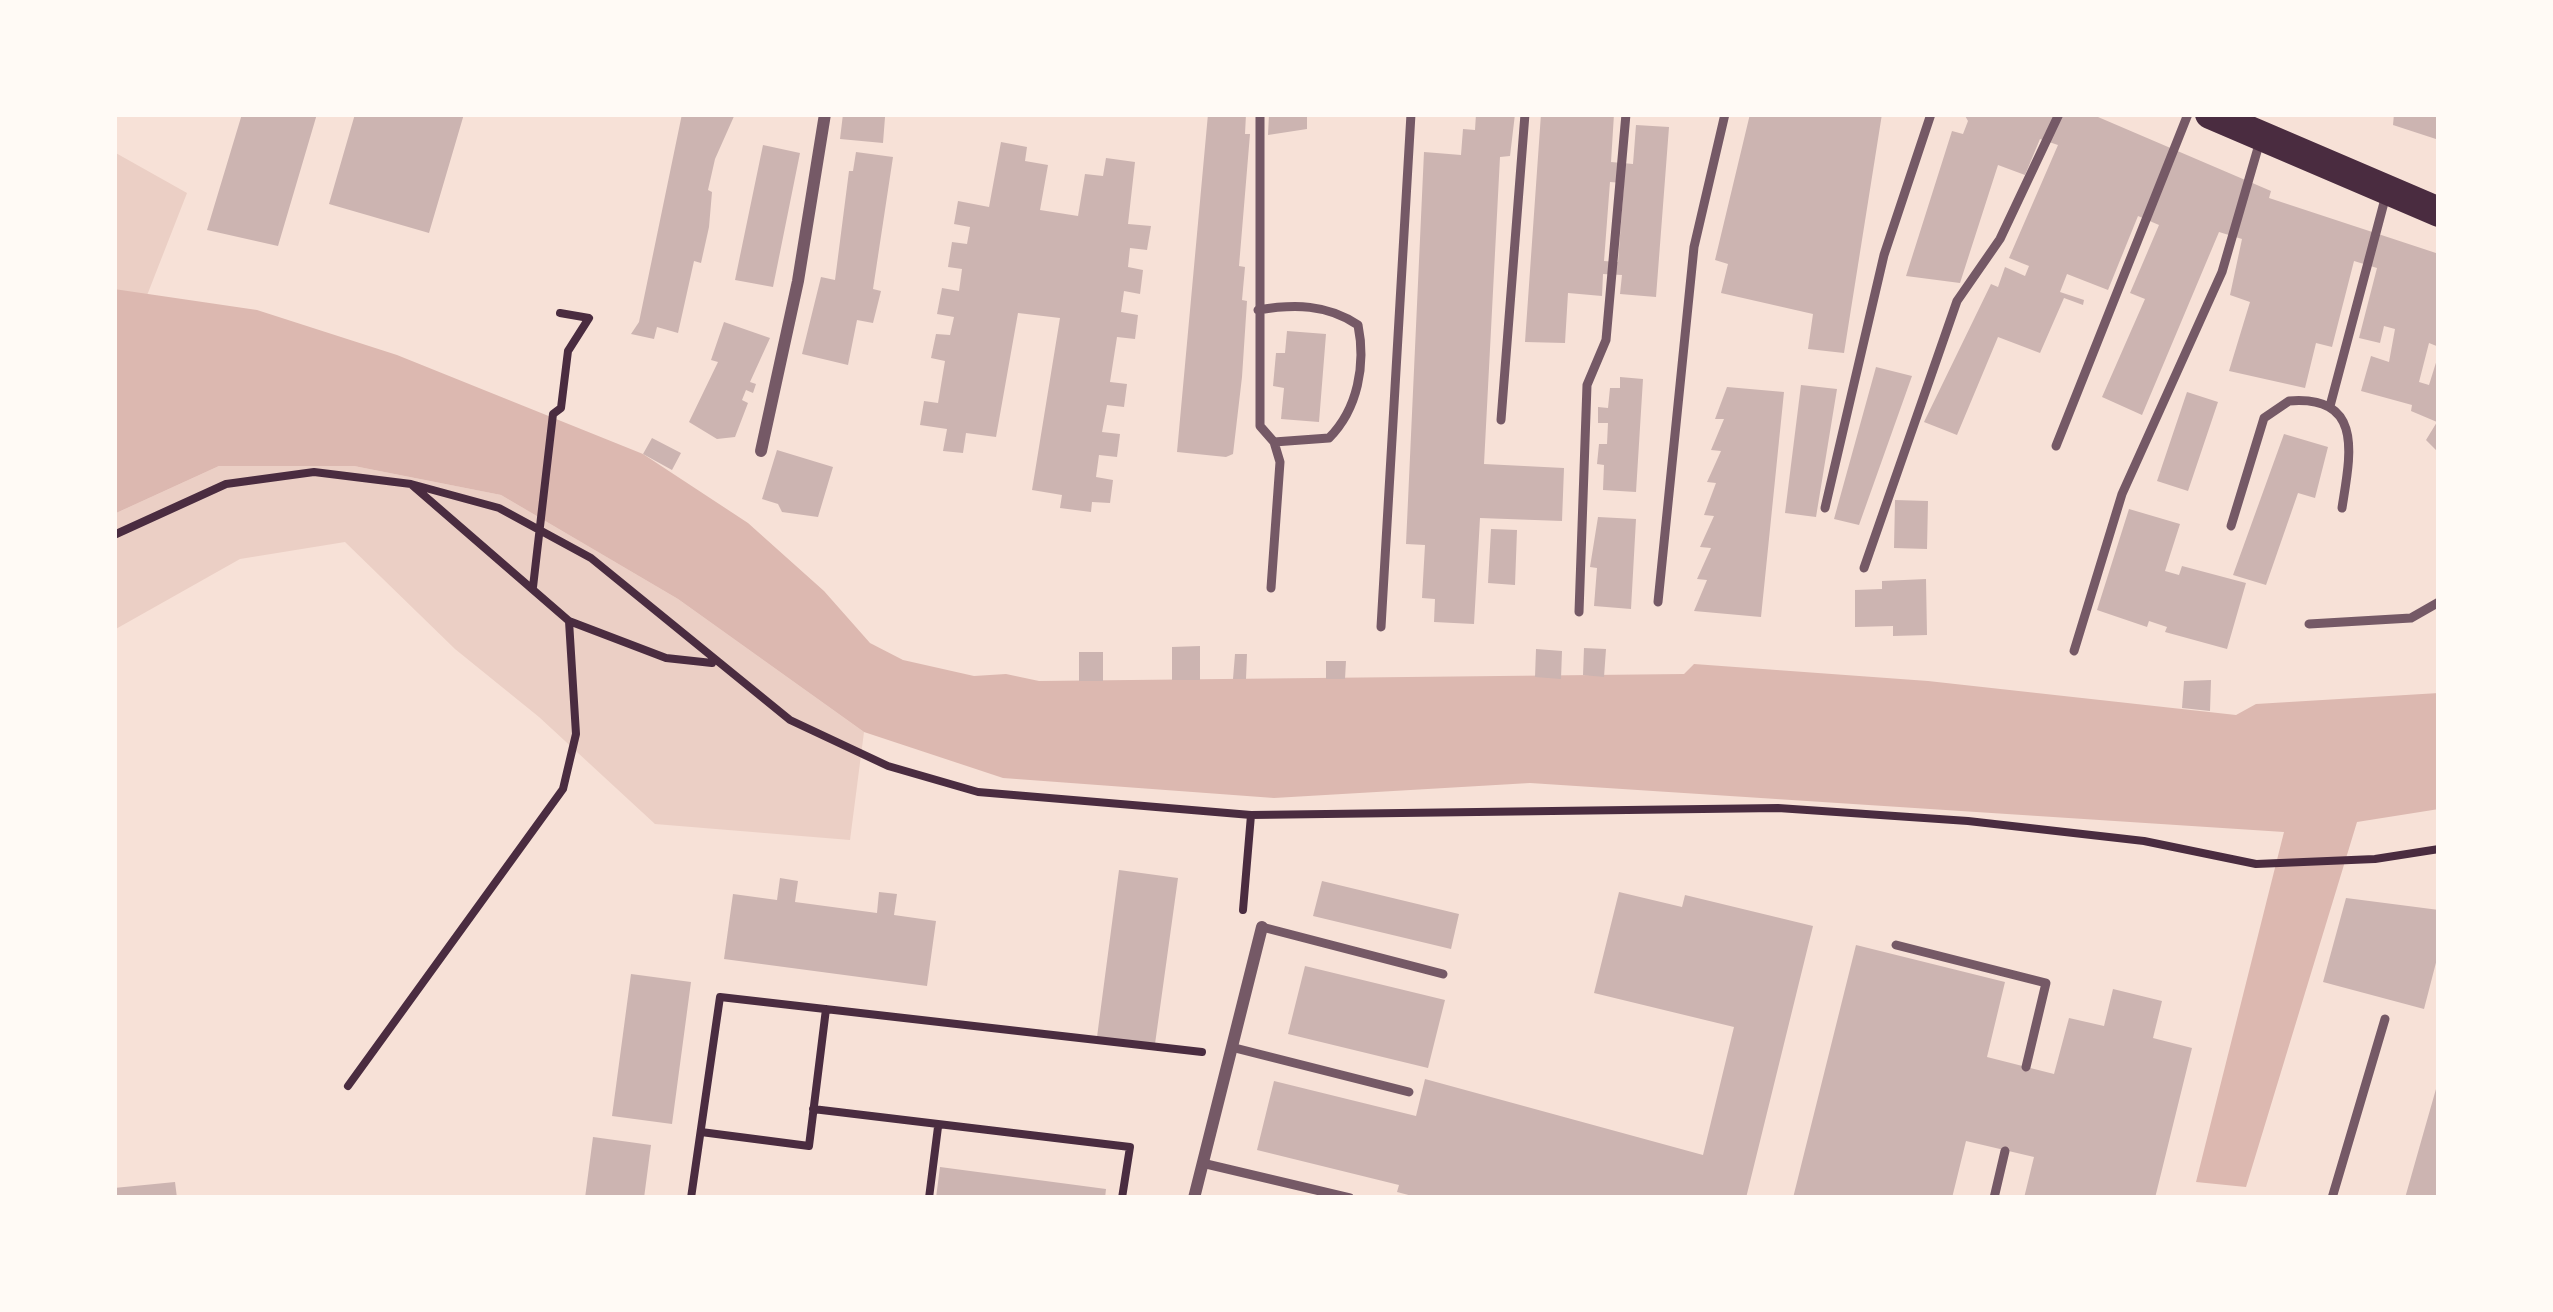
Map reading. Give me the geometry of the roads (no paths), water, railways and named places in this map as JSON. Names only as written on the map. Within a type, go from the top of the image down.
[{"type":"main road","points":[[2210,114],[2439,212]]},
{"type":"street","points":[[761,451],[798,281],[825,114]]},
{"type":"street","points":[[1193,1198],[1262,927]]},
{"type":"lane","points":[[1259,114],[1260,426],[1274,442],[1280,462],[1271,589]]},
{"type":"lane","points":[[1381,627],[1411,114]]},
{"type":"lane","points":[[1502,420],[1525,114]]},
{"type":"lane","points":[[1580,612],[1587,385],[1606,340],[1626,114]]},
{"type":"lane","points":[[1658,602],[1694,247],[1725,114]]},
{"type":"lane","points":[[1825,508],[1884,255],[1931,114]]},
{"type":"lane","points":[[1864,568],[1957,301],[2000,238],[2059,114]]},
{"type":"lane","points":[[2056,446],[2188,114]]},
{"type":"lane","points":[[2074,651],[2122,494],[2222,272],[2261,136]]},
{"type":"lane","points":[[2330,406],[2388,190]]},
{"type":"lane","points":[[1258,310],[1322,308],[1342,314],[1358,325],[1362,342],[1359,379],[1346,421],[1329,438],[1274,442]]},
{"type":"lane","points":[[2231,526],[2264,418],[2275,406],[2289,401],[2330,406],[2348,430],[2342,508]]},
{"type":"lane","points":[[2309,624],[2411,617],[2439,602]]},
{"type":"lane","points":[[1262,927],[1443,974]]},
{"type":"lane","points":[[1896,945],[2046,983],[2026,1067]]},
{"type":"lane","points":[[2332,1198],[2385,1018]]},
{"type":"lane","points":[[1230,1051],[1409,1092]]},
{"type":"lane","points":[[1994,1198],[2005,1150]]},
{"type":"lane","points":[[1202,1163],[1350,1198]]}]
